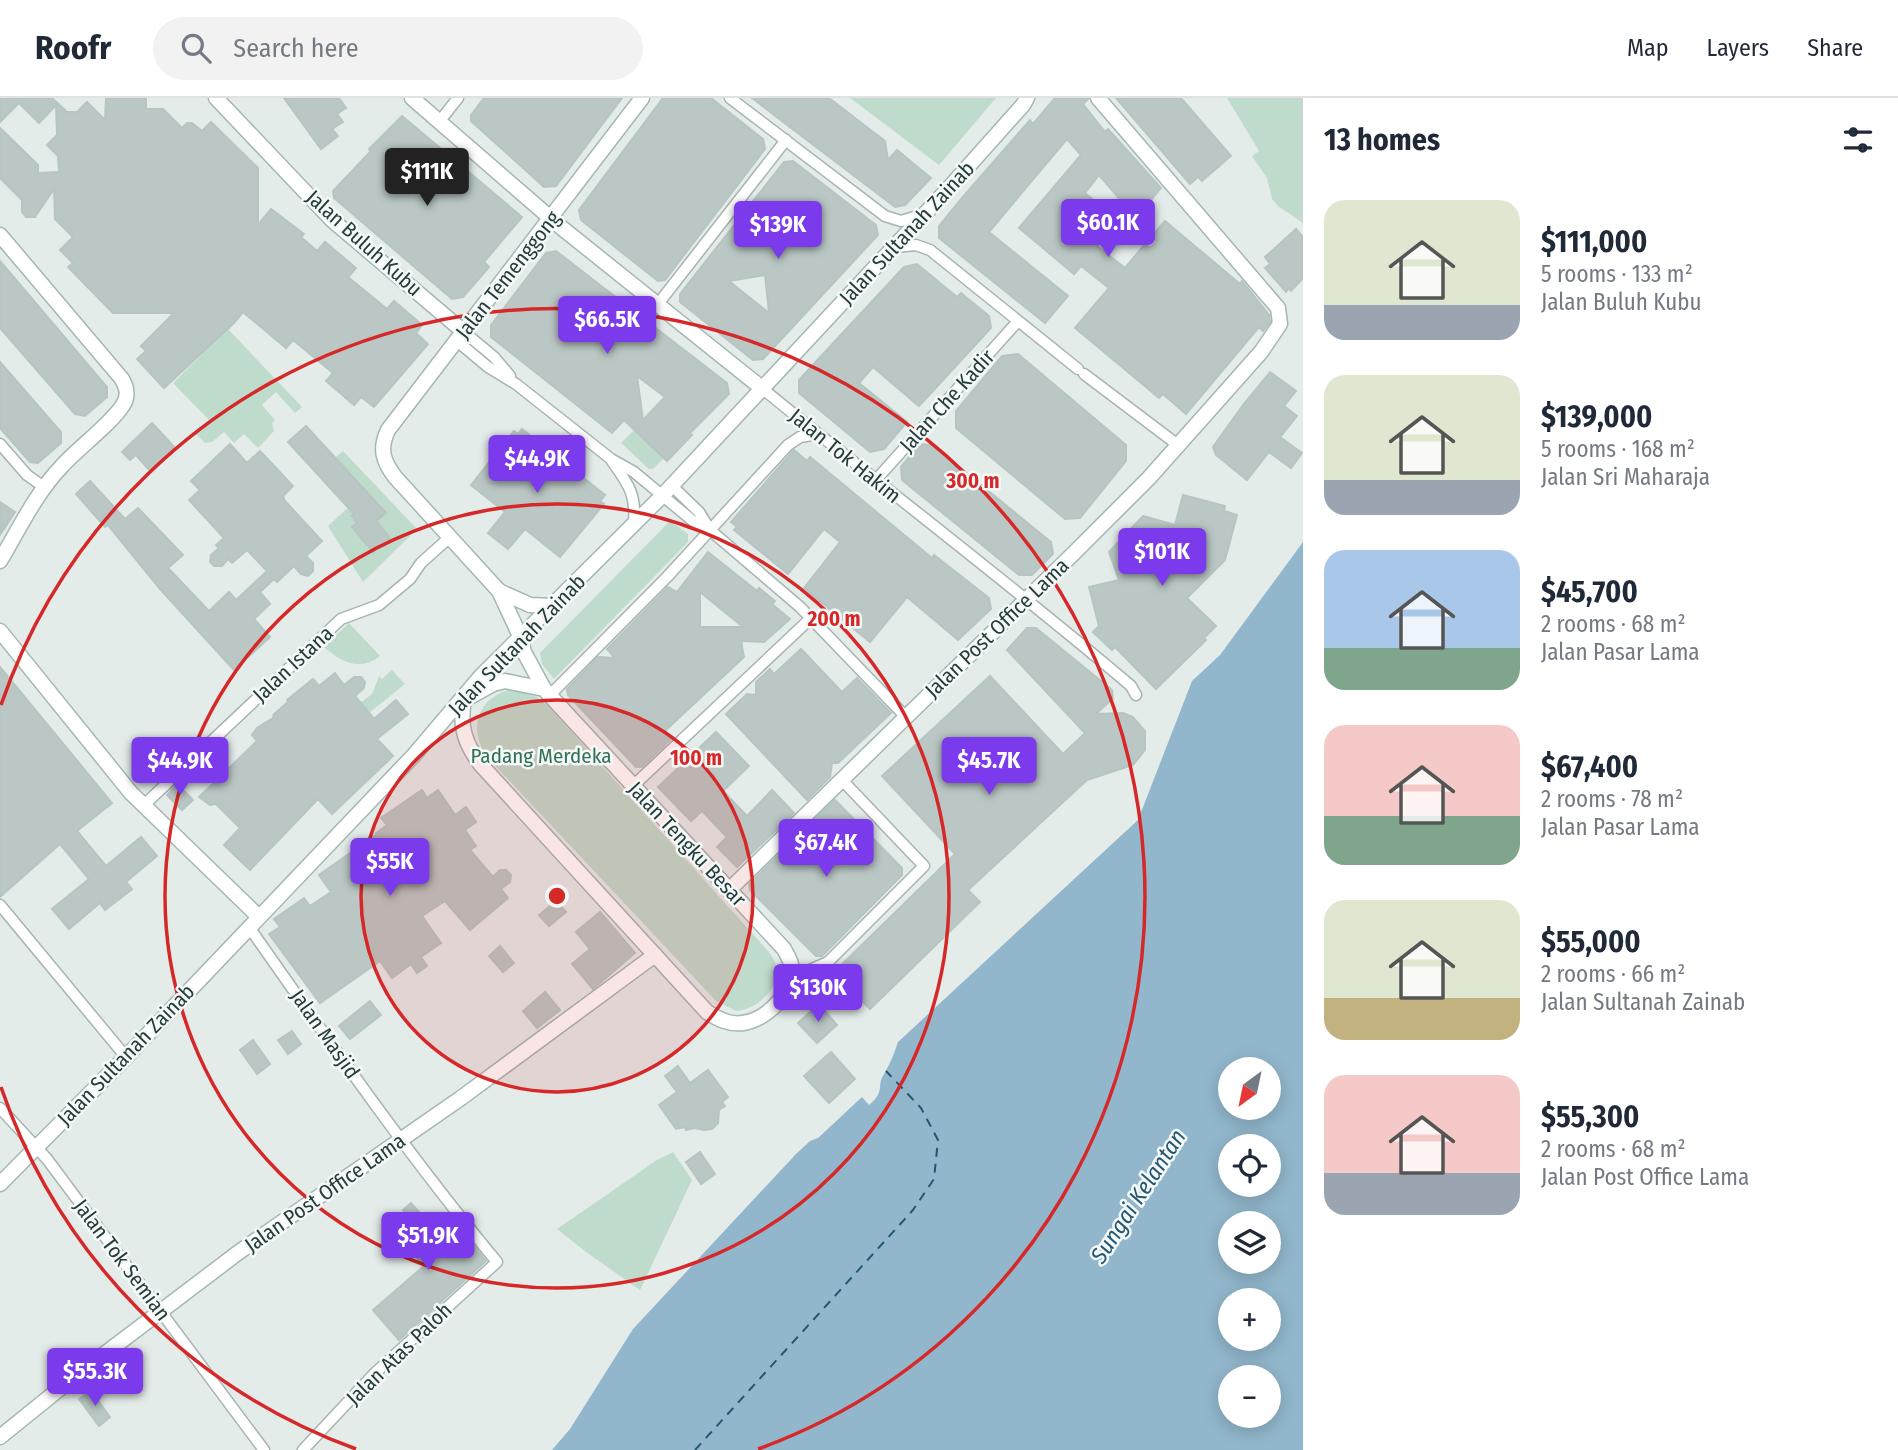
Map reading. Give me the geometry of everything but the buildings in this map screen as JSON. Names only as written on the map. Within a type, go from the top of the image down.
[{"type":"main road","name":"Jalan Buluh Kubu","points":[[216,98],[332,220],[461,337]]},
{"type":"main road","name":"Jalan Tok Hakim","points":[[412,98],[551,219],[763,389]]},
{"type":"main road","name":"Jalan Temenggong","points":[[450,537],[395,477],[383,455],[383,442],[388,430],[642,98]]},
{"type":"main road","name":"Jalan Post Office Lama","points":[[729,890],[1149,478],[1261,352],[1280,324],[1278,308],[1098,98]]},
{"type":"main road","name":"Jalan Sultanah Zainab","points":[[0,1184],[414,755],[464,700],[481,676],[554,606],[763,389],[1028,100]]},
{"type":"main road","points":[[0,235],[127,388],[124,404],[44,487],[0,561]]},
{"type":"main road","points":[[450,537],[499,591],[530,605],[554,606]]},
{"type":"main road","name":"Jalan Tengku Besar","points":[[499,591],[520,636],[524,652],[547,692],[784,949],[791,963],[791,978]]},
{"type":"main road","points":[[0,631],[123,784],[254,922]]},
{"type":"main road","points":[[547,692],[505,681],[493,684],[464,700],[461,716],[463,731],[472,753],[481,765],[707,1012],[730,1023],[743,1023],[767,1012],[785,993],[791,978]]},
{"type":"main road","name":"Jalan Post Office Lama","points":[[0,1437],[239,1252],[400,1140],[655,955]]},
{"type":"street","points":[[439,122],[458,98]]},
{"type":"street","points":[[730,98],[893,220],[926,214]]},
{"type":"street","points":[[658,304],[786,140]]},
{"type":"street","points":[[895,247],[916,245],[930,250],[1081,372],[1178,445]]},
{"type":"street","name":"Jalan Che Kadir","points":[[875,481],[1018,321]]},
{"type":"street","name":"Jalan Buluh Kubu","points":[[461,337],[494,358],[516,384],[611,459],[667,490],[693,521],[709,530],[811,618],[906,717]]},
{"type":"street","name":"Jalan Tok Hakim","points":[[763,389],[875,481],[1028,599],[1131,686],[1136,695]]},
{"type":"street","points":[[547,692],[709,530],[788,445],[800,438],[817,434]]},
{"type":"street","points":[[0,444],[27,475],[44,487]]},
{"type":"street","name":"Jalan Buluh Kubu","points":[[611,459],[632,491],[634,524]]},
{"type":"street","name":"Jalan Istana","points":[[144,805],[341,619],[375,607],[410,579],[420,564],[450,537]]},
{"type":"street","points":[[634,786],[811,618]]},
{"type":"street","points":[[791,978],[828,961],[924,866],[842,780]]},
{"type":"street","points":[[0,905],[125,1057]]},
{"type":"street","name":"Jalan Masjid","points":[[254,922],[400,1140],[497,1262]]},
{"type":"street","name":"Jalan Tok Semian","points":[[0,1108],[47,1159],[264,1450]]},
{"type":"street","name":"Jalan Atas Paloh","points":[[303,1450],[375,1373],[497,1262]]},
{"type":"green space","points":[[850,98],[996,98],[939,165]]},
{"type":"green space","points":[[1227,98],[1303,98],[1303,223],[1272,199],[1267,178],[1252,156],[1259,151]]},
{"type":"green space","points":[[228,329],[302,407],[295,413],[276,392],[262,405],[275,420],[272,423],[274,431],[258,448],[244,434],[234,443],[224,432],[212,442],[205,443],[195,433],[209,420],[173,383]]},
{"type":"green space","points":[[634,430],[664,458],[653,469],[649,469],[621,443]]},
{"type":"green space","points":[[343,451],[417,529],[363,582],[328,526],[365,492],[335,458]],"holes":[[[379,506],[386,514],[376,521],[390,539],[373,552],[353,527]]]},
{"type":"green space","points":[[670,521],[688,534],[688,542],[554,679],[542,664],[540,653]]},
{"type":"green space","points":[[349,623],[380,656],[365,663],[351,663],[324,647]]},
{"type":"green space","points":[[392,670],[405,684],[369,713],[360,703],[372,694],[379,676],[382,679]]},
{"type":"green space","name":"Padang Merdeka","points":[[513,689],[537,697],[549,707],[769,952],[777,972],[773,986],[763,999],[736,1011],[716,1001],[488,758],[478,736],[479,716],[491,699]]},
{"type":"green space","points":[[673,1152],[692,1180],[640,1290],[557,1229],[657,1160]]},
{"type":"water","name":"Sungai Kelantan","points":[[1303,542],[1303,1450],[552,1450],[570,1429],[633,1329],[796,1154],[810,1141],[818,1138],[862,1097],[869,1105],[874,1100],[898,1042],[1138,820],[1192,681],[1220,655]]},
{"type":"ferry route","points":[[695,1450],[913,1210],[934,1179],[938,1140],[921,1108],[886,1071]]}]
